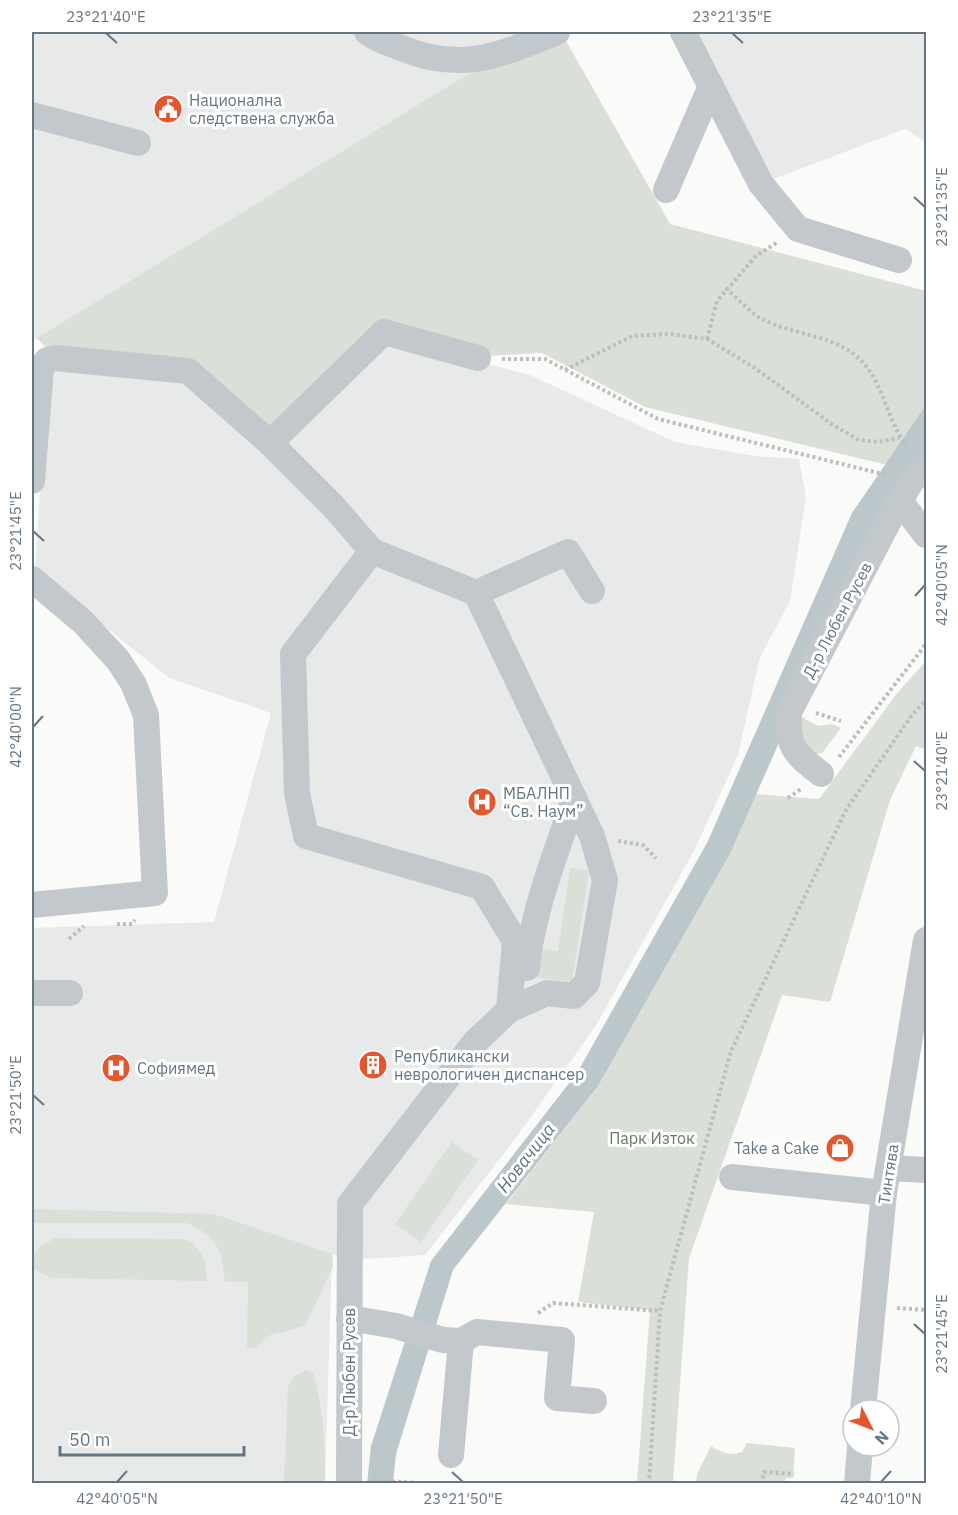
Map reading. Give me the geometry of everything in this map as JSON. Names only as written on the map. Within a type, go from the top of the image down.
[{"type":"street","points":[[367,32],[410,52],[449,62],[496,57],[557,32]]},
{"type":"street","points":[[683,32],[761,184],[798,229],[899,260]]},
{"type":"street","points":[[666,190],[711,86]]},
{"type":"street","points":[[32,115],[138,142]]},
{"type":"street","points":[[270,443],[384,332],[478,358]]},
{"type":"street","points":[[32,481],[41,368],[47,360],[55,358],[188,371],[270,443],[333,506],[372,551],[476,594],[592,837],[605,880],[587,983],[574,996],[547,993],[517,1006]]},
{"type":"street","points":[[916,478],[927,535]]},
{"type":"street","name":"Д-р Любен Русев","points":[[821,774],[797,756],[788,736],[789,712],[916,478]]},
{"type":"street","points":[[372,551],[293,654],[297,793],[306,836],[482,887],[515,941],[517,1006]]},
{"type":"street","points":[[476,594],[568,552],[592,591]]},
{"type":"street","points":[[32,579],[83,622],[118,660],[133,683],[146,715],[155,893],[32,905]]},
{"type":"street","points":[[517,1006],[529,945],[574,798]]},
{"type":"street","name":"Тинтява","points":[[864,1398],[884,1193],[927,940]]},
{"type":"street","points":[[32,993],[70,993]]},
{"type":"street","name":"Д-р Любен Русев","points":[[356,1481],[349,1318],[350,1204],[475,1042],[517,1006]]},
{"type":"street","points":[[889,1168],[927,1170]]},
{"type":"street","points":[[732,1177],[884,1193]]},
{"type":"street","points":[[349,1318],[396,1326],[452,1340],[477,1332],[562,1340],[557,1398],[594,1401]]},
{"type":"street","points":[[451,1455],[452,1340]]},
{"type":"street","points":[[857,1484],[859,1458]]},
{"type":"path","points":[[707,339],[717,301],[726,288],[756,256],[798,229]]},
{"type":"path","points":[[726,288],[758,316],[790,330],[827,340],[856,356],[872,374],[916,478]]},
{"type":"path","points":[[564,370],[632,336],[670,334],[707,339],[756,368],[833,425],[859,440],[878,442],[899,438]]},
{"type":"path","points":[[478,358],[545,359],[658,419],[916,478]]},
{"type":"path","points":[[821,774],[839,758],[927,644]]},
{"type":"path","points":[[649,1484],[660,1311],[731,1051],[846,810],[912,715],[927,700]]},
{"type":"path","points":[[592,837],[643,845],[656,858]]},
{"type":"path","points":[[508,1335],[553,1302],[660,1311]]},
{"type":"path","points":[[761,1484],[764,1472],[794,1474]]},
{"type":"path","points":[[356,1481],[431,1484]]},
{"type":"shaded area","name":"Национална следствена служба","points":[[32,32],[557,32],[496,57],[32,342]]},
{"type":"shaded area","points":[[683,32],[926,32],[926,142],[905,129],[761,184]]},
{"type":"shaded area","name":"MБАЛНП “Св. Наум”","points":[[387,337],[530,375],[675,442],[754,456],[799,459],[806,497],[790,601],[760,657],[738,755],[695,849],[595,1027],[515,1139],[425,1255],[349,1260],[332,1254],[325,1483],[32,1483],[32,928],[214,922],[271,713],[169,678],[35,570],[48,366]]},
{"type":"green space","points":[[561,32],[670,224],[926,291],[926,442],[900,468],[645,407],[542,353],[486,356],[383,326],[272,432],[197,367],[54,356],[37,338],[496,57]]},
{"type":"green space","name":"Парк Изток","points":[[926,661],[926,750],[916,746],[890,800],[830,1002],[782,995],[689,1258],[673,1483],[637,1483],[650,1310],[578,1302],[594,1212],[506,1204],[598,1086],[730,854],[756,794],[819,799],[898,692]]},
{"type":"green space","points":[[800,716],[818,726],[832,724],[841,728],[822,753],[808,755],[802,748]]},
{"type":"green space","points":[[570,868],[589,871],[572,982],[527,976],[531,948],[558,951]]},
{"type":"green space","points":[[452,1142],[478,1160],[421,1242],[395,1224]]},
{"type":"green space","points":[[32,1209],[214,1214],[332,1254],[333,1267],[305,1326],[270,1335],[254,1349],[247,1348],[248,1282],[225,1282],[220,1253],[212,1240],[198,1228],[187,1223],[32,1223]]},
{"type":"green space","points":[[55,1238],[186,1239],[200,1252],[206,1268],[207,1281],[51,1278],[34,1269],[32,1258],[40,1247]]},
{"type":"green space","points":[[306,1370],[313,1373],[320,1400],[325,1483],[284,1483],[288,1387],[295,1376]]},
{"type":"green space","points":[[747,1443],[795,1448],[793,1478],[785,1478],[785,1483],[696,1483],[697,1474],[711,1446],[722,1452],[734,1454],[742,1452]]},
{"type":"water","name":"Новачица","points":[[926,405],[926,451],[875,524],[730,854],[598,1086],[453,1270],[396,1454],[393,1483],[367,1484],[371,1446],[431,1261],[577,1073],[707,843],[852,513]]},
{"type":"place","name":"Национална следствена служба","points":[[168,109]]},
{"type":"place","name":"MБАЛНП “Св. Наум”","points":[[482,802]]},
{"type":"place","name":"Републикански неврологичен диспансер","points":[[373,1065]]},
{"type":"place","name":"Софиямед","points":[[116,1068]]},
{"type":"place","name":"Take a Cake","points":[[840,1148]]}]
